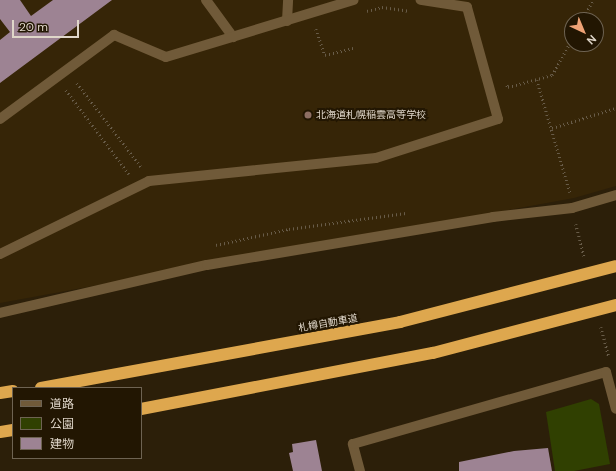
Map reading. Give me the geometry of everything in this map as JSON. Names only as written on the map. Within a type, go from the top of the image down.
[{"type":"highway","name":"札樽自動車道","points":[[46,387],[400,322],[616,266]]},
{"type":"highway","points":[[142,409],[434,353],[616,305]]},
{"type":"highway","points":[[0,393],[12,392]]},
{"type":"highway","points":[[0,432],[12,430]]},
{"type":"street","points":[[206,0],[233,37]]},
{"type":"street","points":[[287,21],[288,0]]},
{"type":"street","points":[[0,119],[114,35],[166,57],[354,0]]},
{"type":"street","points":[[0,254],[149,181],[376,158],[498,119],[467,7],[421,0]]},
{"type":"street","points":[[0,313],[207,265],[492,217],[572,208],[616,195]]},
{"type":"street","points":[[360,471],[354,444],[606,372],[616,409]]},
{"type":"path","points":[[586,12],[593,0]]},
{"type":"path","points":[[359,13],[382,7],[417,12]]},
{"type":"path","points":[[322,24],[315,26],[325,54],[353,48]]},
{"type":"path","points":[[506,80],[508,87],[552,75],[565,52]]},
{"type":"path","points":[[537,80],[568,184]]},
{"type":"path","points":[[77,83],[140,164]]},
{"type":"path","points":[[66,91],[131,176]]},
{"type":"path","points":[[552,128],[616,108]]},
{"type":"path","points":[[124,179],[143,170]]},
{"type":"shaded area","name":"北海道札幌稲雲高等学校","points":[[0,0],[616,0],[616,186],[574,198],[0,303]]},
{"type":"green space","points":[[591,399],[599,404],[610,464],[574,471],[555,471],[546,412]]},
{"type":"building","points":[[0,0],[20,0],[31,16],[53,0],[112,0],[0,83],[0,40],[10,32],[0,19]]},
{"type":"building","points":[[316,440],[322,471],[293,471],[289,453],[293,452],[292,444]]},
{"type":"building","points":[[548,448],[552,471],[459,471],[459,462],[514,451]]},
{"type":"place","name":"北海道札幌稲雲高等学校","points":[[308,115]]}]
